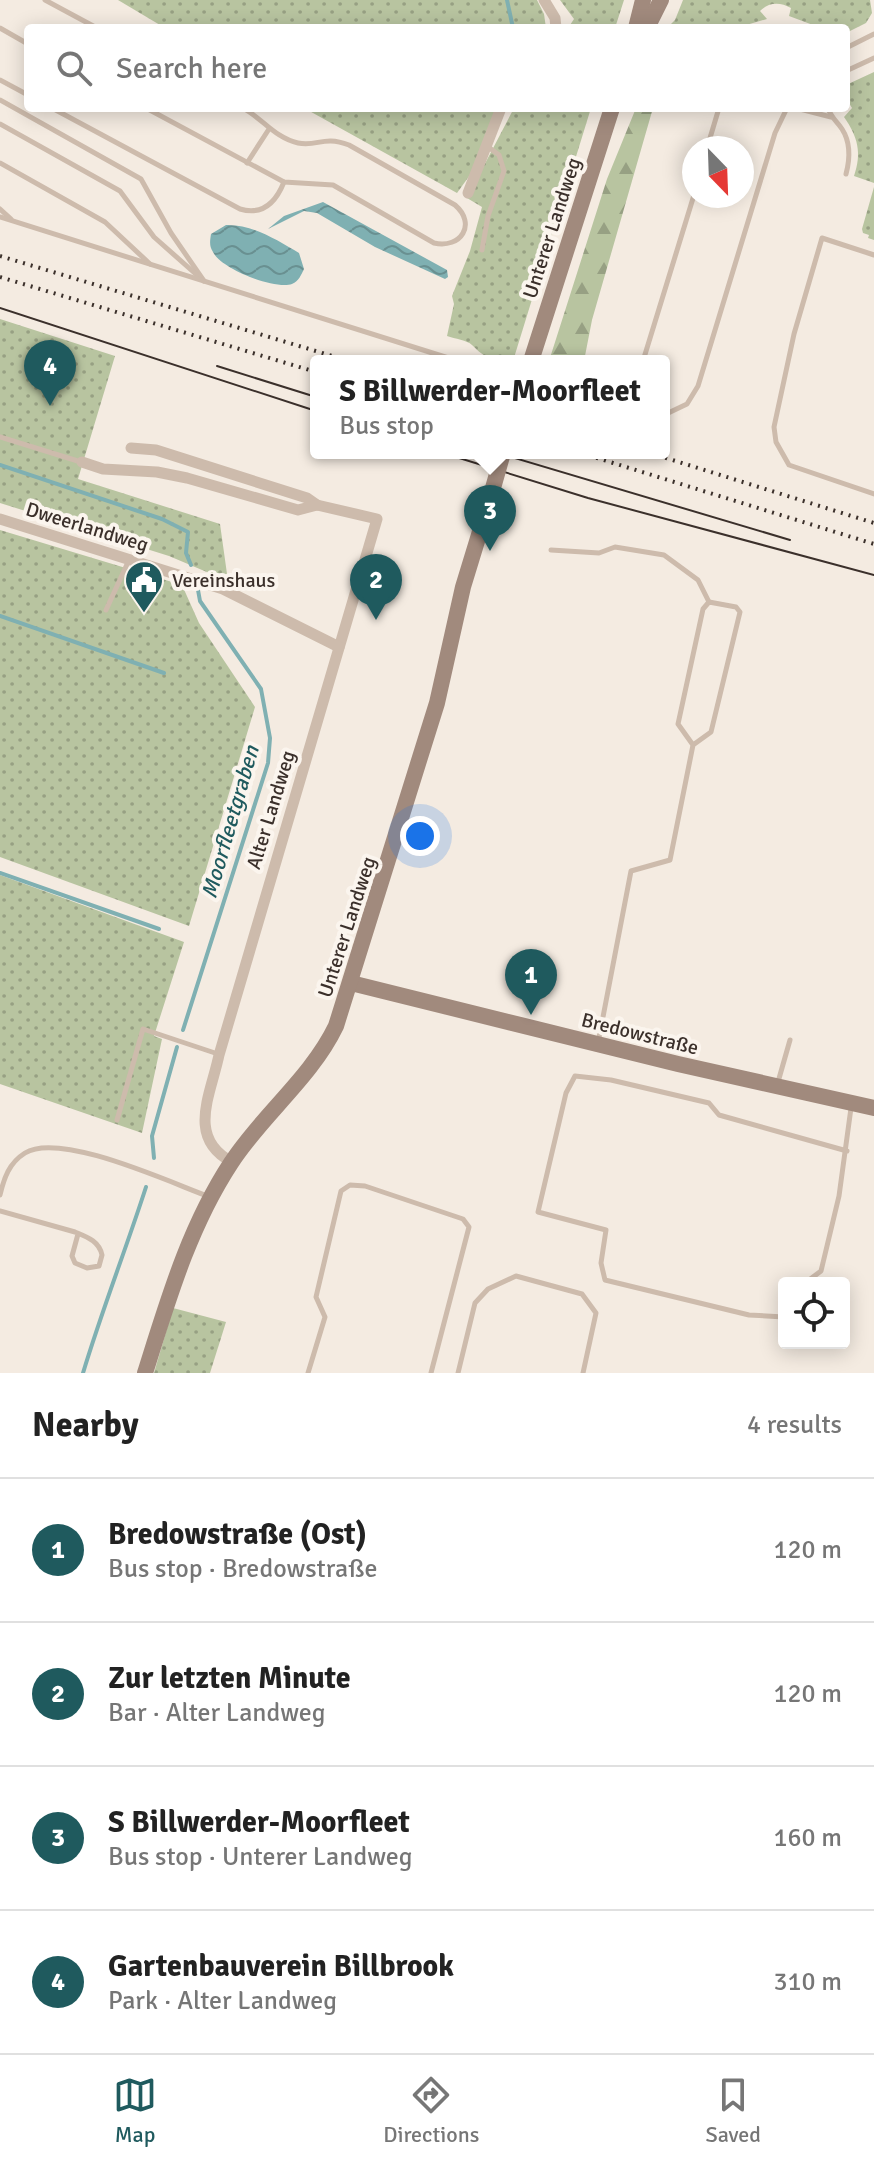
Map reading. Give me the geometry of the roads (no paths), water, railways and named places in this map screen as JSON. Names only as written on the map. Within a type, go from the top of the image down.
[{"type":"main road","points":[[637,24],[643,0]]},
{"type":"main road","points":[[649,24],[661,0]]},
{"type":"main road","name":"Unterer Landweg","points":[[533,355],[611,112]]},
{"type":"main road","name":"Unterer Landweg","points":[[145,1373],[180,1263],[211,1197],[232,1162],[322,1051],[336,1026],[437,703],[463,587],[501,459]]},
{"type":"main road","name":"Bredowstraße","points":[[351,983],[874,1108]]},
{"type":"street","points":[[544,0],[556,24]]},
{"type":"street","points":[[468,193],[499,112]]},
{"type":"street","name":"Alter Landweg","points":[[131,448],[156,450],[307,498],[317,505],[377,519],[219,1055],[204,1130],[213,1149],[232,1162]]},
{"type":"street","name":"Alter Landweg","points":[[82,462],[103,469],[157,472],[187,478],[298,510],[317,505]]},
{"type":"street","name":"Dweerlandweg","points":[[0,519],[223,589],[339,647]]},
{"type":"lane","points":[[45,0],[90,24]]},
{"type":"lane","points":[[0,28],[24,42]]},
{"type":"lane","points":[[850,46],[874,34]]},
{"type":"lane","points":[[850,69],[874,58]]},
{"type":"lane","points":[[0,80],[24,93]]},
{"type":"lane","points":[[0,100],[141,179],[171,233],[204,282]]},
{"type":"lane","points":[[59,112],[240,209],[253,212],[266,207],[284,182]]},
{"type":"lane","points":[[153,112],[284,182],[333,185],[434,243],[447,244],[461,239],[467,228],[463,213],[455,205],[349,145],[330,139],[297,143],[269,129],[250,112]]},
{"type":"lane","points":[[711,136],[718,112]]},
{"type":"lane","points":[[670,412],[687,404],[698,386],[775,133],[785,112]]},
{"type":"lane","points":[[812,112],[831,117]]},
{"type":"lane","points":[[829,112],[847,140],[849,158],[846,174]]},
{"type":"lane","points":[[0,124],[120,191],[154,237],[204,282]]},
{"type":"lane","points":[[247,163],[269,129]]},
{"type":"lane","points":[[482,250],[488,216],[504,171],[499,155],[487,145]]},
{"type":"lane","points":[[0,163],[105,222],[151,265]]},
{"type":"lane","points":[[645,355],[690,208]]},
{"type":"lane","points":[[0,209],[12,220]]},
{"type":"lane","points":[[0,217],[439,355]]},
{"type":"lane","points":[[874,255],[822,238],[794,334],[774,427],[776,442],[789,465],[874,494]]},
{"type":"lane","points":[[0,437],[82,462]]},
{"type":"lane","points":[[551,550],[599,553],[615,547],[664,555],[698,580],[709,602]]},
{"type":"lane","points":[[106,610],[129,559]]},
{"type":"lane","points":[[598,1044],[631,871],[670,860],[693,745],[711,732],[740,612],[736,607],[709,602]]},
{"type":"lane","points":[[693,745],[678,724],[703,609],[709,602]]},
{"type":"lane","points":[[117,1120],[143,1029],[219,1055]]},
{"type":"lane","points":[[777,1087],[790,1040]]},
{"type":"lane","points":[[778,1317],[749,1315],[605,1280],[601,1263],[606,1230],[538,1212],[566,1093],[575,1076],[611,1080],[709,1103],[719,1115],[847,1151]]},
{"type":"lane","points":[[813,1277],[821,1271],[839,1196],[852,1103]]},
{"type":"lane","points":[[0,1195],[5,1176],[23,1154],[34,1149],[61,1147],[101,1157],[211,1197]]},
{"type":"lane","points":[[308,1373],[325,1317],[316,1297],[341,1191],[350,1185],[365,1186],[463,1219],[469,1227],[431,1373]]},
{"type":"lane","points":[[0,1211],[78,1234],[96,1242],[102,1255],[99,1266],[87,1268],[75,1263],[72,1256],[78,1234]]},
{"type":"lane","points":[[458,1373],[475,1303],[488,1289],[516,1276],[582,1294],[596,1313],[583,1373]]},
{"type":"water","points":[[323,202],[447,270],[448,277],[445,279],[375,247],[317,213],[304,211],[268,229],[284,216]]},
{"type":"water","points":[[226,225],[255,230],[299,253],[304,269],[300,278],[292,284],[274,284],[249,277],[226,265],[218,259],[210,243],[211,234]]},
{"type":"waterway","points":[[507,0],[512,24]]},
{"type":"waterway","points":[[0,465],[162,519],[188,532],[186,553],[191,565]]},
{"type":"waterway","name":"Moorfleetgraben","points":[[183,1030],[268,763],[270,738],[261,689],[200,601],[198,590]]},
{"type":"waterway","points":[[0,616],[164,673]]},
{"type":"waterway","points":[[0,873],[159,929]]},
{"type":"waterway","points":[[154,1158],[152,1136],[177,1047]]},
{"type":"waterway","points":[[83,1373],[146,1187]]},
{"type":"tram line","points":[[0,308],[310,409]]},
{"type":"tram line","points":[[217,366],[310,395]]},
{"type":"tram line","points":[[462,459],[588,498],[874,575]]},
{"type":"tram line","points":[[518,459],[790,540]]},
{"type":"railway","points":[[0,256],[329,355]]},
{"type":"railway","points":[[0,277],[310,370]]},
{"type":"railway","points":[[600,459],[874,544]]},
{"type":"railway","points":[[669,459],[874,523]]},
{"type":"place","name":"Gartenbauverein Billbrook","points":[[50,406]]},
{"type":"place","name":"S Billwerder-Moorfleet","points":[[490,551]]},
{"type":"place","name":"Vereinshaus","points":[[144,614]]},
{"type":"place","name":"Zur letzten Minute","points":[[376,620]]},
{"type":"place","name":"Bredowstraße (Ost)","points":[[531,1015]]}]
